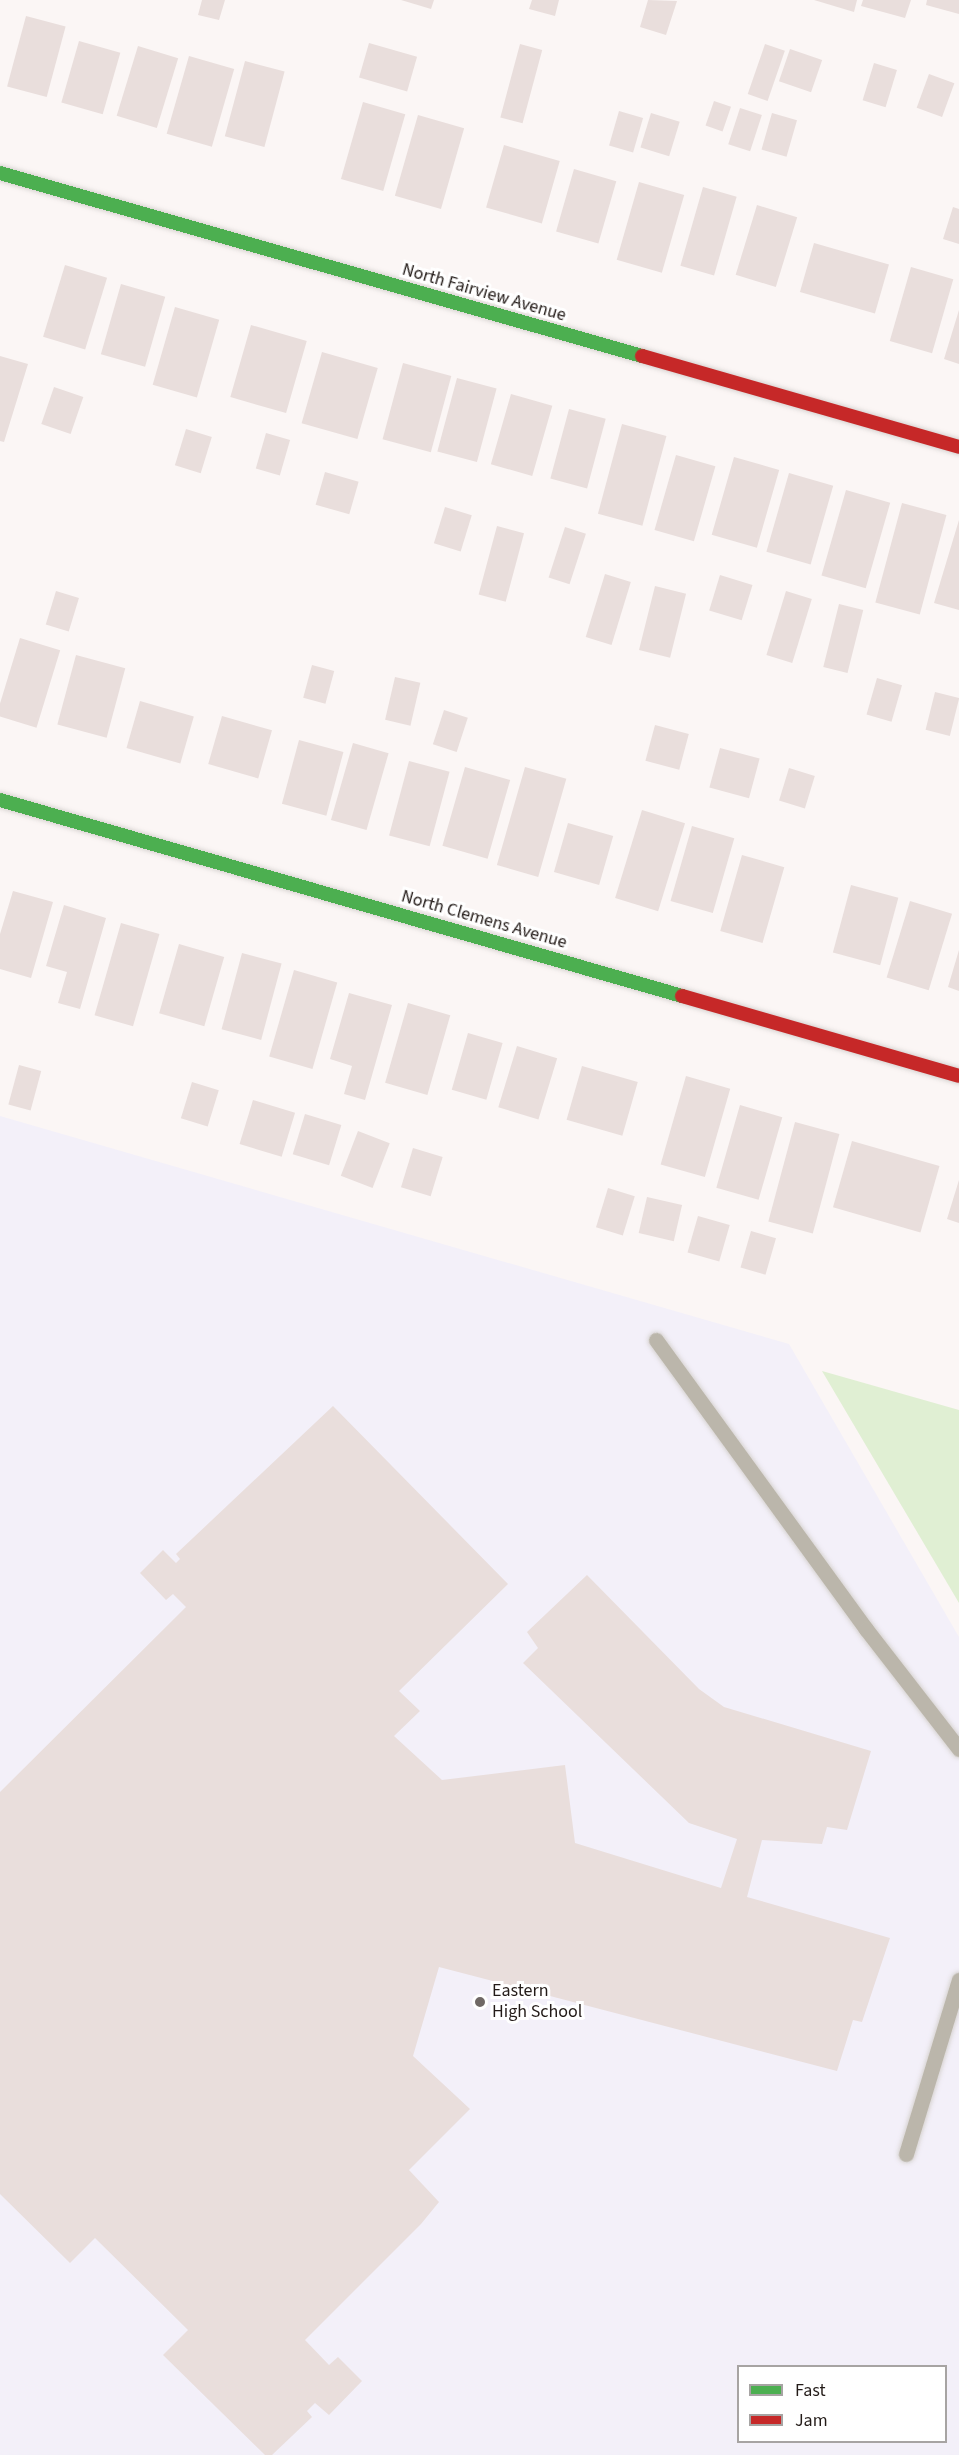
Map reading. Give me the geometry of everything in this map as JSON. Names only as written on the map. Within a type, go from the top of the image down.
[{"type":"street","name":"North Fairview Avenue","points":[[0,173],[959,447]]},
{"type":"street","name":"North Clemens Avenue","points":[[0,800],[959,1076]]},
{"type":"lane","points":[[656,1340],[866,1629],[959,1749]]},
{"type":"lane","points":[[906,2154],[959,1980]]},
{"type":"shaded area","name":"Eastern High School","points":[[0,1116],[789,1344],[959,1637],[959,2455],[0,2455]]},
{"type":"green space","points":[[822,1371],[959,1410],[959,1603]]},
{"type":"building","points":[[202,0],[225,0],[219,20],[198,15]]},
{"type":"building","points":[[401,0],[434,0],[431,9]]},
{"type":"building","points":[[532,0],[559,0],[555,16],[529,9]]},
{"type":"building","points":[[648,0],[677,1],[666,35],[640,27]]},
{"type":"building","points":[[814,0],[857,0],[854,12]]},
{"type":"building","points":[[863,0],[911,0],[905,18],[861,6]]},
{"type":"building","points":[[927,0],[959,0],[959,14],[926,5]]},
{"type":"building","points":[[26,16],[66,27],[47,97],[7,87]]},
{"type":"building","points":[[79,41],[120,53],[103,114],[61,103]]},
{"type":"building","points":[[369,43],[417,57],[407,91],[359,78]]},
{"type":"building","points":[[520,44],[542,50],[523,123],[500,117]]},
{"type":"building","points":[[765,44],[785,51],[768,101],[748,94]]},
{"type":"building","points":[[138,46],[178,58],[157,128],[117,116]]},
{"type":"building","points":[[790,49],[822,60],[811,92],[779,81]]},
{"type":"building","points":[[189,56],[234,69],[212,147],[167,134]]},
{"type":"building","points":[[245,61],[285,72],[264,147],[225,136]]},
{"type":"building","points":[[874,63],[897,70],[886,107],[863,100]]},
{"type":"building","points":[[929,74],[954,83],[942,117],[917,108]]},
{"type":"building","points":[[714,101],[731,107],[723,131],[706,126]]},
{"type":"building","points":[[363,102],[405,114],[383,191],[341,179]]},
{"type":"building","points":[[740,108],[762,115],[750,151],[728,144]]},
{"type":"building","points":[[619,111],[643,118],[633,152],[609,146]]},
{"type":"building","points":[[651,113],[680,122],[669,156],[640,147]]},
{"type":"building","points":[[772,113],[797,120],[787,157],[762,150]]},
{"type":"building","points":[[418,115],[464,128],[441,209],[395,196]]},
{"type":"building","points":[[504,145],[560,161],[542,223],[486,207]]},
{"type":"building","points":[[574,169],[616,181],[598,244],[556,231]]},
{"type":"building","points":[[639,182],[684,195],[662,273],[617,260]]},
{"type":"building","points":[[703,187],[737,197],[714,275],[680,266]]},
{"type":"building","points":[[757,205],[797,217],[776,287],[736,275]]},
{"type":"building","points":[[953,207],[959,209],[959,244],[943,239]]},
{"type":"building","points":[[814,243],[889,264],[875,314],[800,292]]},
{"type":"building","points":[[65,265],[107,278],[85,350],[43,337]]},
{"type":"building","points":[[911,267],[953,279],[932,353],[890,341]]},
{"type":"building","points":[[121,284],[165,297],[145,367],[101,354]]},
{"type":"building","points":[[175,307],[219,320],[197,398],[153,385]]},
{"type":"building","points":[[959,310],[959,364],[944,359]]},
{"type":"building","points":[[251,325],[307,341],[286,413],[230,397]]},
{"type":"building","points":[[322,352],[378,368],[357,439],[302,423]]},
{"type":"building","points":[[0,356],[28,364],[4,442],[0,441]]},
{"type":"building","points":[[403,363],[451,376],[431,452],[383,439]]},
{"type":"building","points":[[457,378],[497,389],[477,462],[437,451]]},
{"type":"building","points":[[54,387],[83,397],[71,434],[41,424]]},
{"type":"building","points":[[511,394],[552,406],[532,476],[491,464]]},
{"type":"building","points":[[569,409],[606,419],[587,488],[550,479]]},
{"type":"building","points":[[622,424],[666,436],[642,526],[598,514]]},
{"type":"building","points":[[186,429],[212,437],[201,473],[175,465]]},
{"type":"building","points":[[266,433],[290,440],[280,475],[256,469]]},
{"type":"building","points":[[676,455],[715,466],[694,541],[655,530]]},
{"type":"building","points":[[734,457],[779,470],[757,548],[712,535]]},
{"type":"building","points":[[325,472],[359,482],[349,514],[316,505]]},
{"type":"building","points":[[789,473],[833,486],[811,565],[766,552]]},
{"type":"building","points":[[846,490],[890,503],[866,588],[821,576]]},
{"type":"building","points":[[902,503],[946,515],[920,614],[875,602]]},
{"type":"building","points":[[445,507],[472,515],[461,552],[434,543]]},
{"type":"building","points":[[959,520],[959,610],[934,603]]},
{"type":"building","points":[[497,526],[524,533],[506,602],[479,595]]},
{"type":"building","points":[[565,527],[586,534],[570,584],[549,577]]},
{"type":"building","points":[[605,574],[631,582],[612,645],[586,637]]},
{"type":"building","points":[[720,575],[753,585],[742,620],[709,610]]},
{"type":"building","points":[[655,586],[686,594],[670,658],[639,650]]},
{"type":"building","points":[[56,591],[79,598],[69,631],[46,624]]},
{"type":"building","points":[[786,591],[812,599],[792,663],[766,655]]},
{"type":"building","points":[[839,604],[863,610],[848,673],[823,667]]},
{"type":"building","points":[[20,638],[60,650],[36,728],[0,717],[0,703]]},
{"type":"building","points":[[76,655],[125,668],[107,738],[57,725]]},
{"type":"building","points":[[312,665],[334,671],[325,704],[303,698]]},
{"type":"building","points":[[395,677],[420,683],[410,726],[385,720]]},
{"type":"building","points":[[877,678],[902,685],[892,722],[867,715]]},
{"type":"building","points":[[935,692],[959,698],[950,736],[926,730]]},
{"type":"building","points":[[140,701],[194,716],[180,764],[126,748]]},
{"type":"building","points":[[444,710],[468,718],[457,752],[433,744]]},
{"type":"building","points":[[222,716],[272,730],[258,778],[208,764]]},
{"type":"building","points":[[655,725],[689,734],[679,770],[645,761]]},
{"type":"building","points":[[299,740],[343,752],[326,816],[282,804]]},
{"type":"building","points":[[353,743],[389,753],[367,830],[331,820]]},
{"type":"building","points":[[720,748],[760,759],[749,798],[709,788]]},
{"type":"building","points":[[409,761],[450,772],[430,846],[389,835]]},
{"type":"building","points":[[465,767],[510,780],[488,859],[442,846]]},
{"type":"building","points":[[525,767],[566,779],[538,877],[497,865]]},
{"type":"building","points":[[789,768],[815,776],[805,808],[779,801]]},
{"type":"building","points":[[642,810],[685,823],[658,911],[615,898]]},
{"type":"building","points":[[568,823],[613,836],[599,885],[554,872]]},
{"type":"building","points":[[692,826],[734,838],[713,913],[671,901]]},
{"type":"building","points":[[742,855],[784,867],[763,943],[720,931]]},
{"type":"building","points":[[851,885],[898,898],[880,965],[833,953]]},
{"type":"building","points":[[13,891],[53,902],[31,978],[0,969],[0,934]]},
{"type":"building","points":[[910,901],[952,914],[929,990],[887,978]]},
{"type":"building","points":[[64,905],[106,918],[80,1009],[58,1003],[67,972],[46,966]]},
{"type":"building","points":[[121,923],[159,934],[133,1026],[95,1015]]},
{"type":"building","points":[[179,944],[224,957],[204,1026],[159,1013]]},
{"type":"building","points":[[959,950],[959,991],[948,987]]},
{"type":"building","points":[[242,953],[282,964],[261,1040],[222,1029]]},
{"type":"building","points":[[294,970],[337,982],[312,1069],[269,1057]]},
{"type":"building","points":[[349,993],[392,1005],[365,1100],[344,1094],[352,1066],[330,1059]]},
{"type":"building","points":[[408,1003],[450,1015],[427,1095],[385,1083]]},
{"type":"building","points":[[468,1033],[503,1043],[486,1100],[452,1090]]},
{"type":"building","points":[[517,1046],[557,1058],[538,1119],[498,1107]]},
{"type":"building","points":[[19,1065],[41,1071],[31,1111],[8,1105]]},
{"type":"building","points":[[582,1066],[638,1082],[622,1136],[567,1120]]},
{"type":"building","points":[[686,1076],[730,1089],[705,1177],[661,1164]]},
{"type":"building","points":[[192,1082],[219,1090],[208,1127],[181,1118]]},
{"type":"building","points":[[253,1100],[295,1113],[282,1157],[240,1144]]},
{"type":"building","points":[[740,1105],[782,1117],[759,1200],[716,1188]]},
{"type":"building","points":[[305,1114],[341,1125],[329,1165],[293,1154]]},
{"type":"building","points":[[795,1122],[839,1134],[813,1233],[768,1221]]},
{"type":"building","points":[[358,1131],[390,1143],[373,1188],[341,1176]]},
{"type":"building","points":[[852,1141],[939,1166],[920,1232],[833,1207]]},
{"type":"building","points":[[413,1148],[443,1157],[431,1196],[401,1187]]},
{"type":"building","points":[[959,1180],[959,1223],[947,1219]]},
{"type":"building","points":[[608,1188],[635,1196],[623,1235],[596,1227]]},
{"type":"building","points":[[647,1197],[682,1205],[674,1241],[639,1233]]},
{"type":"building","points":[[698,1216],[730,1225],[719,1262],[688,1253]]},
{"type":"building","points":[[751,1231],[776,1238],[766,1275],[741,1268]]},
{"type":"building","points":[[333,1406],[508,1584],[399,1691],[420,1711],[394,1736],[442,1780],[565,1765],[575,1843],[721,1888],[737,1839],[689,1823],[523,1663],[538,1648],[527,1632],[587,1575],[699,1689],[724,1707],[871,1751],[847,1830],[827,1827],[822,1844],[762,1840],[747,1897],[890,1938],[862,2022],[853,2020],[837,2071],[439,1967],[413,2056],[470,2109],[409,2170],[439,2202],[421,2224],[305,2340],[329,2365],[338,2357],[362,2381],[329,2415],[315,2403],[307,2411],[312,2417],[272,2455],[265,2455],[163,2355],[188,2330],[95,2238],[70,2263],[0,2194],[0,1792],[186,1607],[173,1594],[166,1600],[140,1573],[163,1550],[176,1563],[180,1559],[176,1554]]},
{"type":"traffic: fast","points":[[0,173],[642,356]]},
{"type":"traffic: fast","points":[[0,800],[682,996]]},
{"type":"traffic: jam","points":[[642,356],[959,447]]},
{"type":"traffic: jam","points":[[682,996],[959,1076]]},
{"type":"place","name":"Eastern High School","points":[[480,2002]]}]
